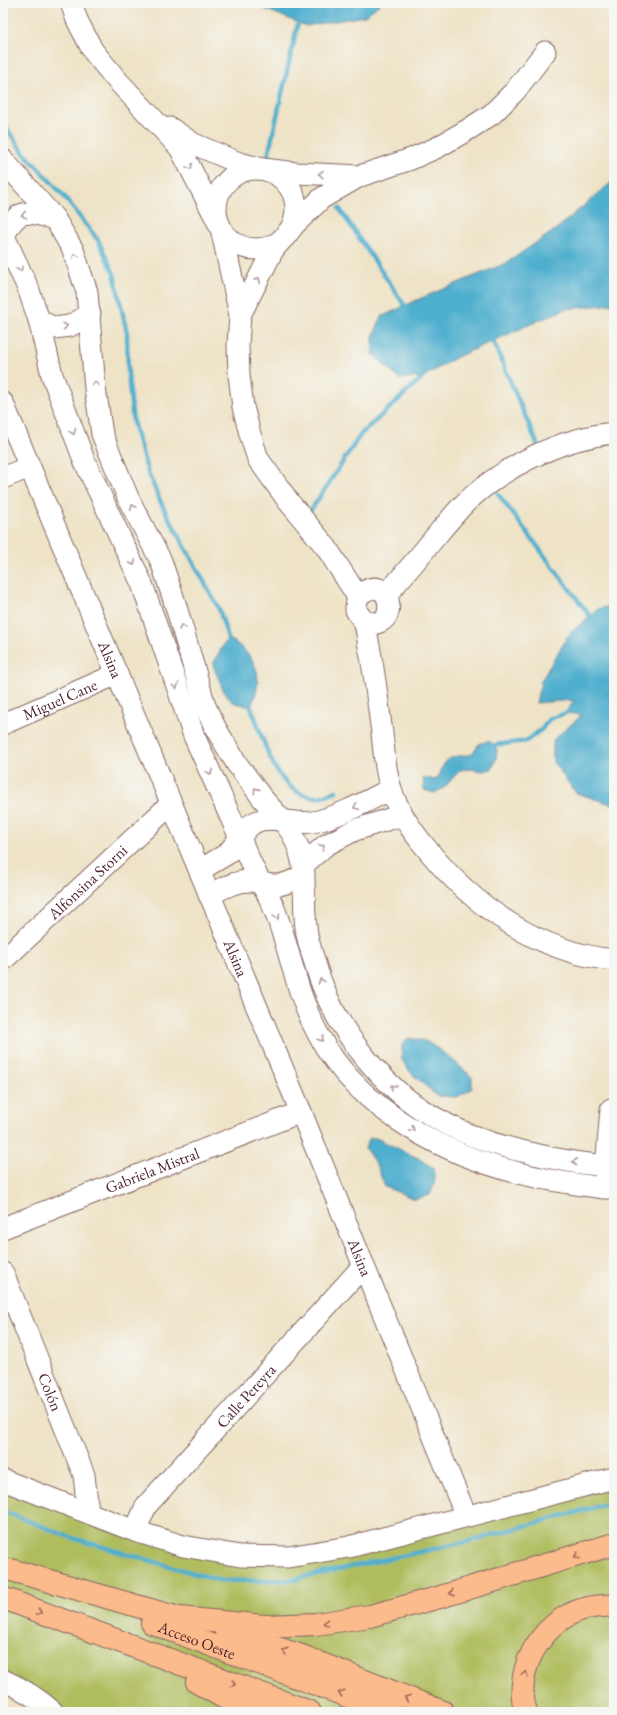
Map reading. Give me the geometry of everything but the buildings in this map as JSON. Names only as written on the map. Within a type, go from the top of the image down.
[{"type":"highway","points":[[179,1618],[264,1626],[316,1624],[370,1616],[440,1597],[614,1544]]},
{"type":"highway","points":[[7,1569],[179,1618],[299,1655],[443,1712]]},
{"type":"highway","name":"Acceso Oeste","points":[[7,1569],[390,1712]]},
{"type":"highway","name":"Acceso Oeste","points":[[3,1598],[310,1712]]},
{"type":"highway","points":[[526,1712],[523,1705],[523,1681],[528,1659],[546,1632],[559,1620],[583,1609],[608,1605],[614,1606]]},
{"type":"highway","points":[[91,1631],[193,1680],[223,1697],[258,1712]]},
{"type":"highway","points":[[223,1697],[239,1712]]},
{"type":"street","points":[[71,3],[77,20],[93,51],[180,148],[221,228],[229,239],[240,246],[253,249],[266,248],[278,242],[288,233],[294,221],[296,208],[294,194],[286,183],[276,174],[239,163],[194,144],[150,114]]},
{"type":"street","points":[[240,315],[273,250],[322,198],[360,176],[438,148],[475,126],[492,114],[516,91],[545,52]]},
{"type":"street","points":[[3,160],[55,219],[73,250],[81,270],[87,292],[90,314],[95,388],[102,434],[129,500],[161,561],[175,603],[205,706],[216,729],[237,764],[263,799],[292,833],[299,849],[303,870],[305,923],[309,942],[322,984],[335,1013],[371,1065],[401,1094],[432,1116],[475,1137],[515,1150],[558,1160],[610,1166]]},
{"type":"street","points":[[358,597],[326,547],[271,479],[258,459],[243,407],[239,375],[238,345],[240,315],[221,228],[216,216],[216,203],[220,191],[227,180],[238,173],[250,169],[360,176]]},
{"type":"street","points":[[55,219],[26,213],[17,216],[10,224],[4,235],[28,288],[39,320],[52,375],[81,453],[142,584],[194,736],[260,881],[273,905],[306,1008],[318,1035],[350,1079],[370,1099],[394,1119],[466,1156],[500,1168],[536,1177],[609,1188],[611,1109],[614,1109]]},
{"type":"street","points":[[39,320],[54,328],[70,326],[90,314]]},
{"type":"street","name":"Alsina","points":[[3,403],[301,1112],[466,1516]]},
{"type":"street","points":[[386,595],[465,503],[488,484],[537,456],[571,441],[600,434],[614,433]]},
{"type":"street","points":[[3,478],[29,467]]},
{"type":"street","points":[[368,589],[381,591],[386,595],[390,608],[388,615],[373,620],[356,610],[358,597],[362,592],[368,589]]},
{"type":"street","points":[[373,620],[375,675],[386,769],[391,789],[402,815],[445,872],[468,894],[494,913],[532,936],[564,950],[614,960]]},
{"type":"street","name":"Miguel Cane","points":[[3,724],[117,674]]},
{"type":"street","points":[[200,870],[227,854],[249,826],[258,821],[266,819],[315,822],[356,807],[391,789]]},
{"type":"street","name":"Alfonsina Storni","points":[[3,960],[172,804]]},
{"type":"street","points":[[209,895],[235,883],[260,881],[271,885],[294,881],[326,844],[355,830],[402,815]]},
{"type":"street","name":"Gabriela Mistral","points":[[3,1228],[301,1112]]},
{"type":"street","name":"Calle Pereyra","points":[[135,1531],[146,1506],[363,1266]]},
{"type":"street","name":"Colón","points":[[3,1273],[84,1475],[88,1512]]},
{"type":"street","points":[[3,1480],[135,1531],[183,1546],[240,1556],[288,1557],[349,1547],[614,1478]]},
{"type":"street","points":[[4,1681],[43,1702],[53,1712]]},
{"type":"green space","points":[[614,1488],[614,1712],[65,1712],[48,1696],[3,1670],[3,1490],[239,1565]]},
{"type":"water","points":[[258,3],[381,3],[365,16],[306,26],[262,8]]},
{"type":"water","points":[[614,180],[614,304],[565,309],[457,357],[423,377],[399,379],[373,354],[373,337],[381,317],[419,299],[506,263],[555,230]]},
{"type":"water","points":[[614,605],[614,805],[576,793],[553,762],[553,740],[582,715],[566,713],[574,700],[536,703],[541,681],[569,634],[598,609]]},
{"type":"water","points":[[228,638],[246,652],[255,665],[258,681],[257,691],[251,707],[232,702],[223,690],[213,665]]},
{"type":"water","points":[[488,741],[495,745],[497,750],[496,759],[492,769],[483,771],[471,769],[460,770],[444,788],[434,793],[424,790],[423,777],[435,780],[448,760],[459,756],[471,755],[479,744]]},
{"type":"water","points":[[408,1038],[426,1041],[447,1055],[472,1077],[472,1089],[457,1097],[437,1096],[411,1073],[402,1060],[402,1045]]},
{"type":"water","points":[[370,1138],[376,1138],[418,1158],[433,1168],[435,1181],[430,1195],[415,1199],[385,1187],[377,1166],[365,1148]]},
{"type":"waterway","points":[[267,160],[298,23]]},
{"type":"waterway","points":[[3,123],[23,152],[63,195],[98,240],[114,274],[127,333],[128,374],[133,422],[148,473],[162,505],[219,609],[228,638]]},
{"type":"waterway","points":[[339,208],[405,306]]},
{"type":"waterway","points":[[493,341],[539,448]]},
{"type":"waterway","points":[[311,510],[361,434],[423,377]]},
{"type":"waterway","points":[[498,494],[590,616]]},
{"type":"waterway","points":[[251,707],[266,749],[280,776],[290,786],[302,794],[316,797],[336,791]]},
{"type":"waterway","points":[[495,745],[526,741],[542,729],[549,719],[566,713]]},
{"type":"waterway","points":[[3,1511],[72,1538],[221,1581],[290,1580],[466,1542],[614,1502]]}]
